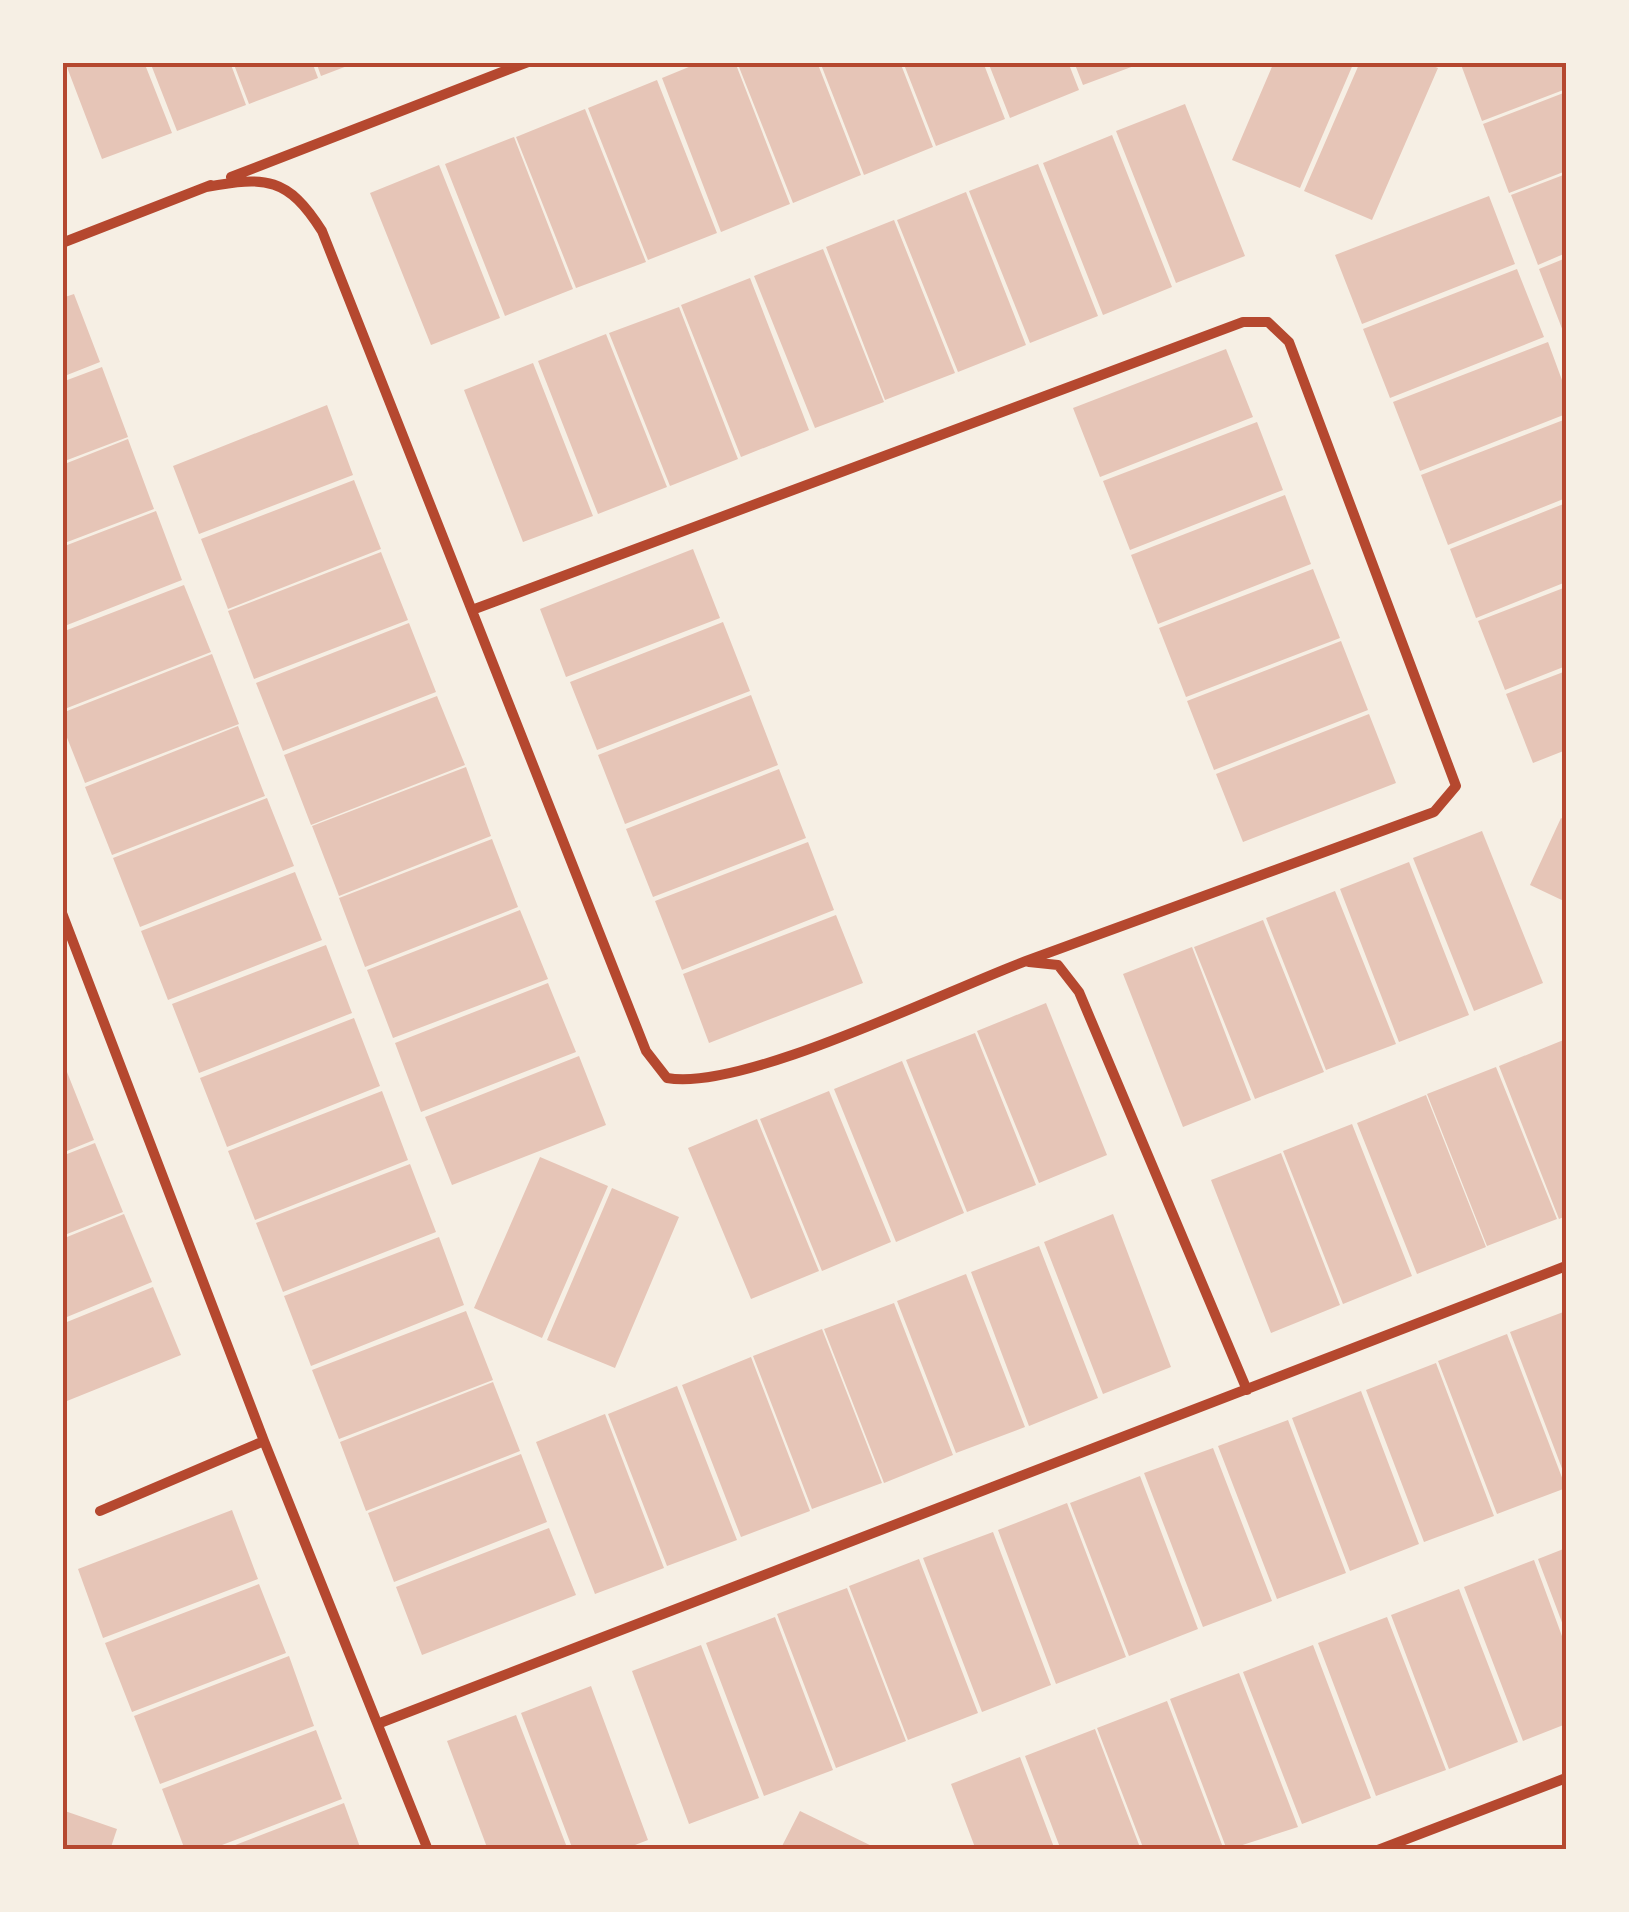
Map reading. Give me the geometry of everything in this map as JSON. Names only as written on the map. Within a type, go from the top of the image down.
[{"type":"street","points":[[62,243],[528,62]]},
{"type":"street","points":[[206,187],[240,180],[277,184],[294,194],[315,220],[646,1051],[667,1078],[707,1080],[736,1073],[1023,962],[1434,812],[1456,786],[1289,342],[1268,322],[1243,322],[472,610]]},
{"type":"street","points":[[62,913],[264,1441],[428,1850]]},
{"type":"street","points":[[1023,962],[1058,965],[1079,992],[1246,1390]]},
{"type":"street","points":[[380,1723],[1566,1266]]},
{"type":"street","points":[[100,1511],[264,1441]]},
{"type":"street","points":[[1378,1850],[1566,1778]]},
{"type":"building","points":[[65,62],[144,62],[172,133],[102,159]]},
{"type":"building","points":[[150,62],[230,62],[246,105],[177,131]]},
{"type":"building","points":[[233,62],[312,62],[318,78],[249,104]]},
{"type":"building","points":[[316,62],[355,62],[355,63],[321,76]]},
{"type":"building","points":[[701,62],[735,62],[790,204],[721,232],[662,78]]},
{"type":"building","points":[[737,62],[817,62],[861,175],[793,203]]},
{"type":"building","points":[[820,62],[900,62],[933,147],[864,175]]},
{"type":"building","points":[[903,62],[983,62],[1005,119],[936,146]]},
{"type":"building","points":[[988,62],[1068,62],[1079,90],[1010,118]]},
{"type":"building","points":[[1074,62],[1142,62],[1142,63],[1083,85]]},
{"type":"building","points":[[1274,62],[1354,62],[1300,188],[1232,160]]},
{"type":"building","points":[[1360,62],[1423,62],[1438,68],[1372,220],[1304,191]]},
{"type":"building","points":[[1460,62],[1566,62],[1566,89],[1482,121]]},
{"type":"building","points":[[657,80],[717,233],[648,260],[588,108]]},
{"type":"building","points":[[1566,92],[1566,171],[1509,193],[1483,124]]},
{"type":"building","points":[[1185,104],[1245,256],[1176,283],[1116,131]]},
{"type":"building","points":[[585,109],[646,262],[576,288],[516,137]]},
{"type":"building","points":[[1112,135],[1172,287],[1103,315],[1043,163]]},
{"type":"building","points":[[514,137],[573,289],[505,316],[445,164]]},
{"type":"building","points":[[1038,164],[1098,316],[1030,343],[969,191]]},
{"type":"building","points":[[439,165],[500,318],[431,345],[370,193]]},
{"type":"building","points":[[1566,174],[1566,253],[1538,265],[1511,195]]},
{"type":"building","points":[[966,192],[1026,345],[958,372],[897,220]]},
{"type":"building","points":[[1489,196],[1515,264],[1362,324],[1335,255]]},
{"type":"building","points":[[894,220],[955,373],[885,400],[826,247]]},
{"type":"building","points":[[823,249],[884,402],[815,428],[754,276]]},
{"type":"building","points":[[1566,258],[1566,339],[1539,269]]},
{"type":"building","points":[[1517,269],[1544,337],[1390,398],[1363,329]]},
{"type":"building","points":[[750,278],[809,430],[741,457],[681,305]]},
{"type":"building","points":[[74,294],[100,362],[62,377],[62,298]]},
{"type":"building","points":[[679,307],[738,459],[670,486],[609,333]]},
{"type":"building","points":[[606,334],[667,487],[598,514],[538,361]]},
{"type":"building","points":[[1548,342],[1566,391],[1566,414],[1420,471],[1393,402]]},
{"type":"building","points":[[1226,349],[1253,417],[1100,477],[1073,408]]},
{"type":"building","points":[[533,363],[593,516],[523,542],[464,390]]},
{"type":"building","points":[[102,367],[128,437],[62,462],[62,382]]},
{"type":"building","points":[[327,405],[353,475],[199,534],[173,466]]},
{"type":"building","points":[[1566,419],[1566,498],[1448,545],[1421,475]]},
{"type":"building","points":[[1257,422],[1283,490],[1130,550],[1103,481]]},
{"type":"building","points":[[128,439],[154,509],[62,544],[62,465]]},
{"type":"building","points":[[354,480],[381,549],[228,609],[201,539]]},
{"type":"building","points":[[1285,495],[1311,564],[1158,624],[1131,555]]},
{"type":"building","points":[[1566,503],[1566,582],[1476,618],[1450,549]]},
{"type":"building","points":[[156,511],[182,580],[62,627],[62,547]]},
{"type":"building","points":[[693,549],[720,618],[566,677],[540,609]]},
{"type":"building","points":[[381,552],[408,620],[254,679],[228,611]]},
{"type":"building","points":[[1313,569],[1340,638],[1186,697],[1159,628]]},
{"type":"building","points":[[184,585],[211,652],[62,710],[62,632]]},
{"type":"building","points":[[1566,587],[1566,666],[1505,690],[1478,621]]},
{"type":"building","points":[[723,622],[750,691],[597,750],[570,682]]},
{"type":"building","points":[[409,623],[436,692],[283,751],[256,683]]},
{"type":"building","points":[[1341,641],[1368,710],[1214,770],[1187,701]]},
{"type":"building","points":[[212,654],[239,724],[85,783],[62,725],[62,713]]},
{"type":"building","points":[[1566,671],[1566,750],[1533,763],[1506,694]]},
{"type":"building","points":[[751,695],[778,765],[625,824],[598,755]]},
{"type":"building","points":[[437,696],[465,765],[311,825],[284,755]]},
{"type":"building","points":[[1369,714],[1396,783],[1243,842],[1216,774]]},
{"type":"building","points":[[238,726],[265,796],[112,855],[85,787]]},
{"type":"building","points":[[466,767],[491,836],[339,896],[312,826]]},
{"type":"building","points":[[779,769],[806,838],[653,897],[626,829]]},
{"type":"building","points":[[267,798],[294,866],[140,927],[113,858]]},
{"type":"building","points":[[1561,818],[1566,821],[1566,902],[1530,885]]},
{"type":"building","points":[[1482,831],[1543,983],[1474,1011],[1413,858]]},
{"type":"building","points":[[492,839],[518,907],[365,967],[339,898]]},
{"type":"building","points":[[808,842],[834,910],[682,970],[655,901]]},
{"type":"building","points":[[1409,862],[1469,1015],[1399,1042],[1340,889]]},
{"type":"building","points":[[295,872],[322,940],[168,1000],[141,931]]},
{"type":"building","points":[[1335,891],[1396,1044],[1326,1070],[1266,918]]},
{"type":"building","points":[[520,910],[548,979],[393,1038],[367,970]]},
{"type":"building","points":[[836,915],[863,983],[709,1043],[683,974]]},
{"type":"building","points":[[1263,920],[1324,1072],[1255,1099],[1194,947]]},
{"type":"building","points":[[326,945],[352,1013],[199,1073],[172,1004]]},
{"type":"building","points":[[1192,947],[1251,1100],[1183,1127],[1123,974]]},
{"type":"building","points":[[548,983],[576,1052],[421,1112],[395,1043]]},
{"type":"building","points":[[1046,1003],[1107,1155],[1039,1183],[977,1031]]},
{"type":"building","points":[[354,1018],[380,1086],[227,1147],[200,1078]]},
{"type":"building","points":[[975,1033],[1036,1185],[967,1212],[906,1060]]},
{"type":"building","points":[[1566,1039],[1566,1216],[1559,1219],[1499,1066]]},
{"type":"building","points":[[579,1056],[606,1125],[452,1185],[425,1117]]},
{"type":"building","points":[[902,1061],[964,1213],[896,1242],[834,1089]]},
{"type":"building","points":[[1496,1067],[1557,1219],[1487,1246],[1427,1094]]},
{"type":"building","points":[[67,1072],[94,1140],[62,1153],[62,1074]]},
{"type":"building","points":[[382,1091],[408,1160],[255,1220],[228,1151]]},
{"type":"building","points":[[829,1091],[891,1242],[822,1271],[760,1119]]},
{"type":"building","points":[[1426,1095],[1486,1247],[1417,1274],[1357,1123]]},
{"type":"building","points":[[757,1119],[819,1271],[751,1299],[688,1148]]},
{"type":"building","points":[[1352,1124],[1412,1276],[1343,1304],[1283,1151]]},
{"type":"building","points":[[95,1143],[123,1212],[62,1236],[62,1156]]},
{"type":"building","points":[[1281,1153],[1340,1305],[1271,1333],[1211,1180]]},
{"type":"building","points":[[540,1157],[608,1186],[542,1338],[474,1308]]},
{"type":"building","points":[[410,1164],[436,1232],[283,1292],[256,1223]]},
{"type":"building","points":[[612,1188],[679,1217],[615,1368],[547,1340]]},
{"type":"building","points":[[124,1214],[152,1282],[62,1319],[62,1239]]},
{"type":"building","points":[[1113,1214],[1171,1367],[1103,1394],[1044,1242]]},
{"type":"building","points":[[439,1237],[464,1305],[311,1366],[284,1296]]},
{"type":"building","points":[[1039,1246],[1098,1398],[1029,1426],[971,1272]]},
{"type":"building","points":[[966,1274],[1025,1427],[956,1453],[897,1301]]},
{"type":"building","points":[[153,1287],[181,1355],[62,1403],[62,1324]]},
{"type":"building","points":[[894,1303],[953,1455],[884,1483],[824,1329]]},
{"type":"building","points":[[466,1311],[493,1380],[339,1439],[312,1370]]},
{"type":"building","points":[[1566,1311],[1566,1479],[1510,1332]]},
{"type":"building","points":[[822,1329],[882,1483],[812,1509],[753,1356]]},
{"type":"building","points":[[1507,1334],[1566,1488],[1497,1514],[1438,1361]]},
{"type":"building","points":[[751,1357],[810,1511],[741,1537],[682,1385]]},
{"type":"building","points":[[1436,1363],[1494,1516],[1424,1542],[1366,1390]]},
{"type":"building","points":[[493,1382],[520,1451],[366,1511],[340,1442]]},
{"type":"building","points":[[677,1386],[737,1540],[667,1566],[608,1414]]},
{"type":"building","points":[[1361,1391],[1419,1544],[1350,1571],[1292,1418]]},
{"type":"building","points":[[605,1414],[664,1568],[595,1594],[536,1442]]},
{"type":"building","points":[[1288,1420],[1346,1573],[1277,1599],[1218,1446]]},
{"type":"building","points":[[1213,1448],[1272,1601],[1203,1627],[1144,1473]]},
{"type":"building","points":[[521,1454],[547,1522],[394,1582],[368,1513]]},
{"type":"building","points":[[1140,1476],[1198,1629],[1129,1656],[1070,1503]]},
{"type":"building","points":[[1067,1503],[1126,1657],[1056,1684],[998,1530]]},
{"type":"building","points":[[232,1510],[258,1579],[103,1638],[78,1569]]},
{"type":"building","points":[[549,1528],[576,1595],[422,1655],[396,1587]]},
{"type":"building","points":[[993,1532],[1051,1685],[982,1712],[923,1558]]},
{"type":"building","points":[[1566,1548],[1566,1633],[1538,1559]]},
{"type":"building","points":[[919,1559],[978,1713],[908,1740],[849,1586]]},
{"type":"building","points":[[1534,1560],[1566,1647],[1566,1724],[1523,1741],[1464,1587]]},
{"type":"building","points":[[259,1584],[286,1653],[132,1712],[105,1643]]},
{"type":"building","points":[[847,1588],[906,1741],[836,1768],[777,1614]]},
{"type":"building","points":[[1459,1589],[1518,1742],[1449,1769],[1391,1615]]},
{"type":"building","points":[[775,1617],[833,1770],[764,1796],[706,1643]]},
{"type":"building","points":[[1387,1617],[1446,1770],[1376,1796],[1318,1643]]},
{"type":"building","points":[[701,1645],[759,1798],[689,1824],[632,1671]]},
{"type":"building","points":[[1313,1645],[1371,1798],[1302,1824],[1243,1672]]},
{"type":"building","points":[[289,1656],[314,1726],[160,1784],[134,1716]]},
{"type":"building","points":[[1239,1673],[1298,1827],[1227,1850],[1170,1699]]},
{"type":"building","points":[[591,1686],[648,1840],[622,1850],[573,1850],[521,1713]]},
{"type":"building","points":[[1167,1701],[1224,1850],[1144,1850],[1097,1728]]},
{"type":"building","points":[[516,1715],[568,1850],[488,1850],[447,1741]]},
{"type":"building","points":[[1095,1729],[1141,1850],[1061,1850],[1025,1756]]},
{"type":"building","points":[[316,1730],[342,1799],[209,1850],[185,1850],[162,1789]]},
{"type":"building","points":[[1020,1757],[1055,1850],[976,1850],[951,1784]]},
{"type":"building","points":[[344,1803],[361,1850],[225,1850],[225,1849]]},
{"type":"building","points":[[62,1810],[117,1829],[110,1850],[62,1850]]},
{"type":"building","points":[[800,1811],[880,1850],[780,1850]]}]
